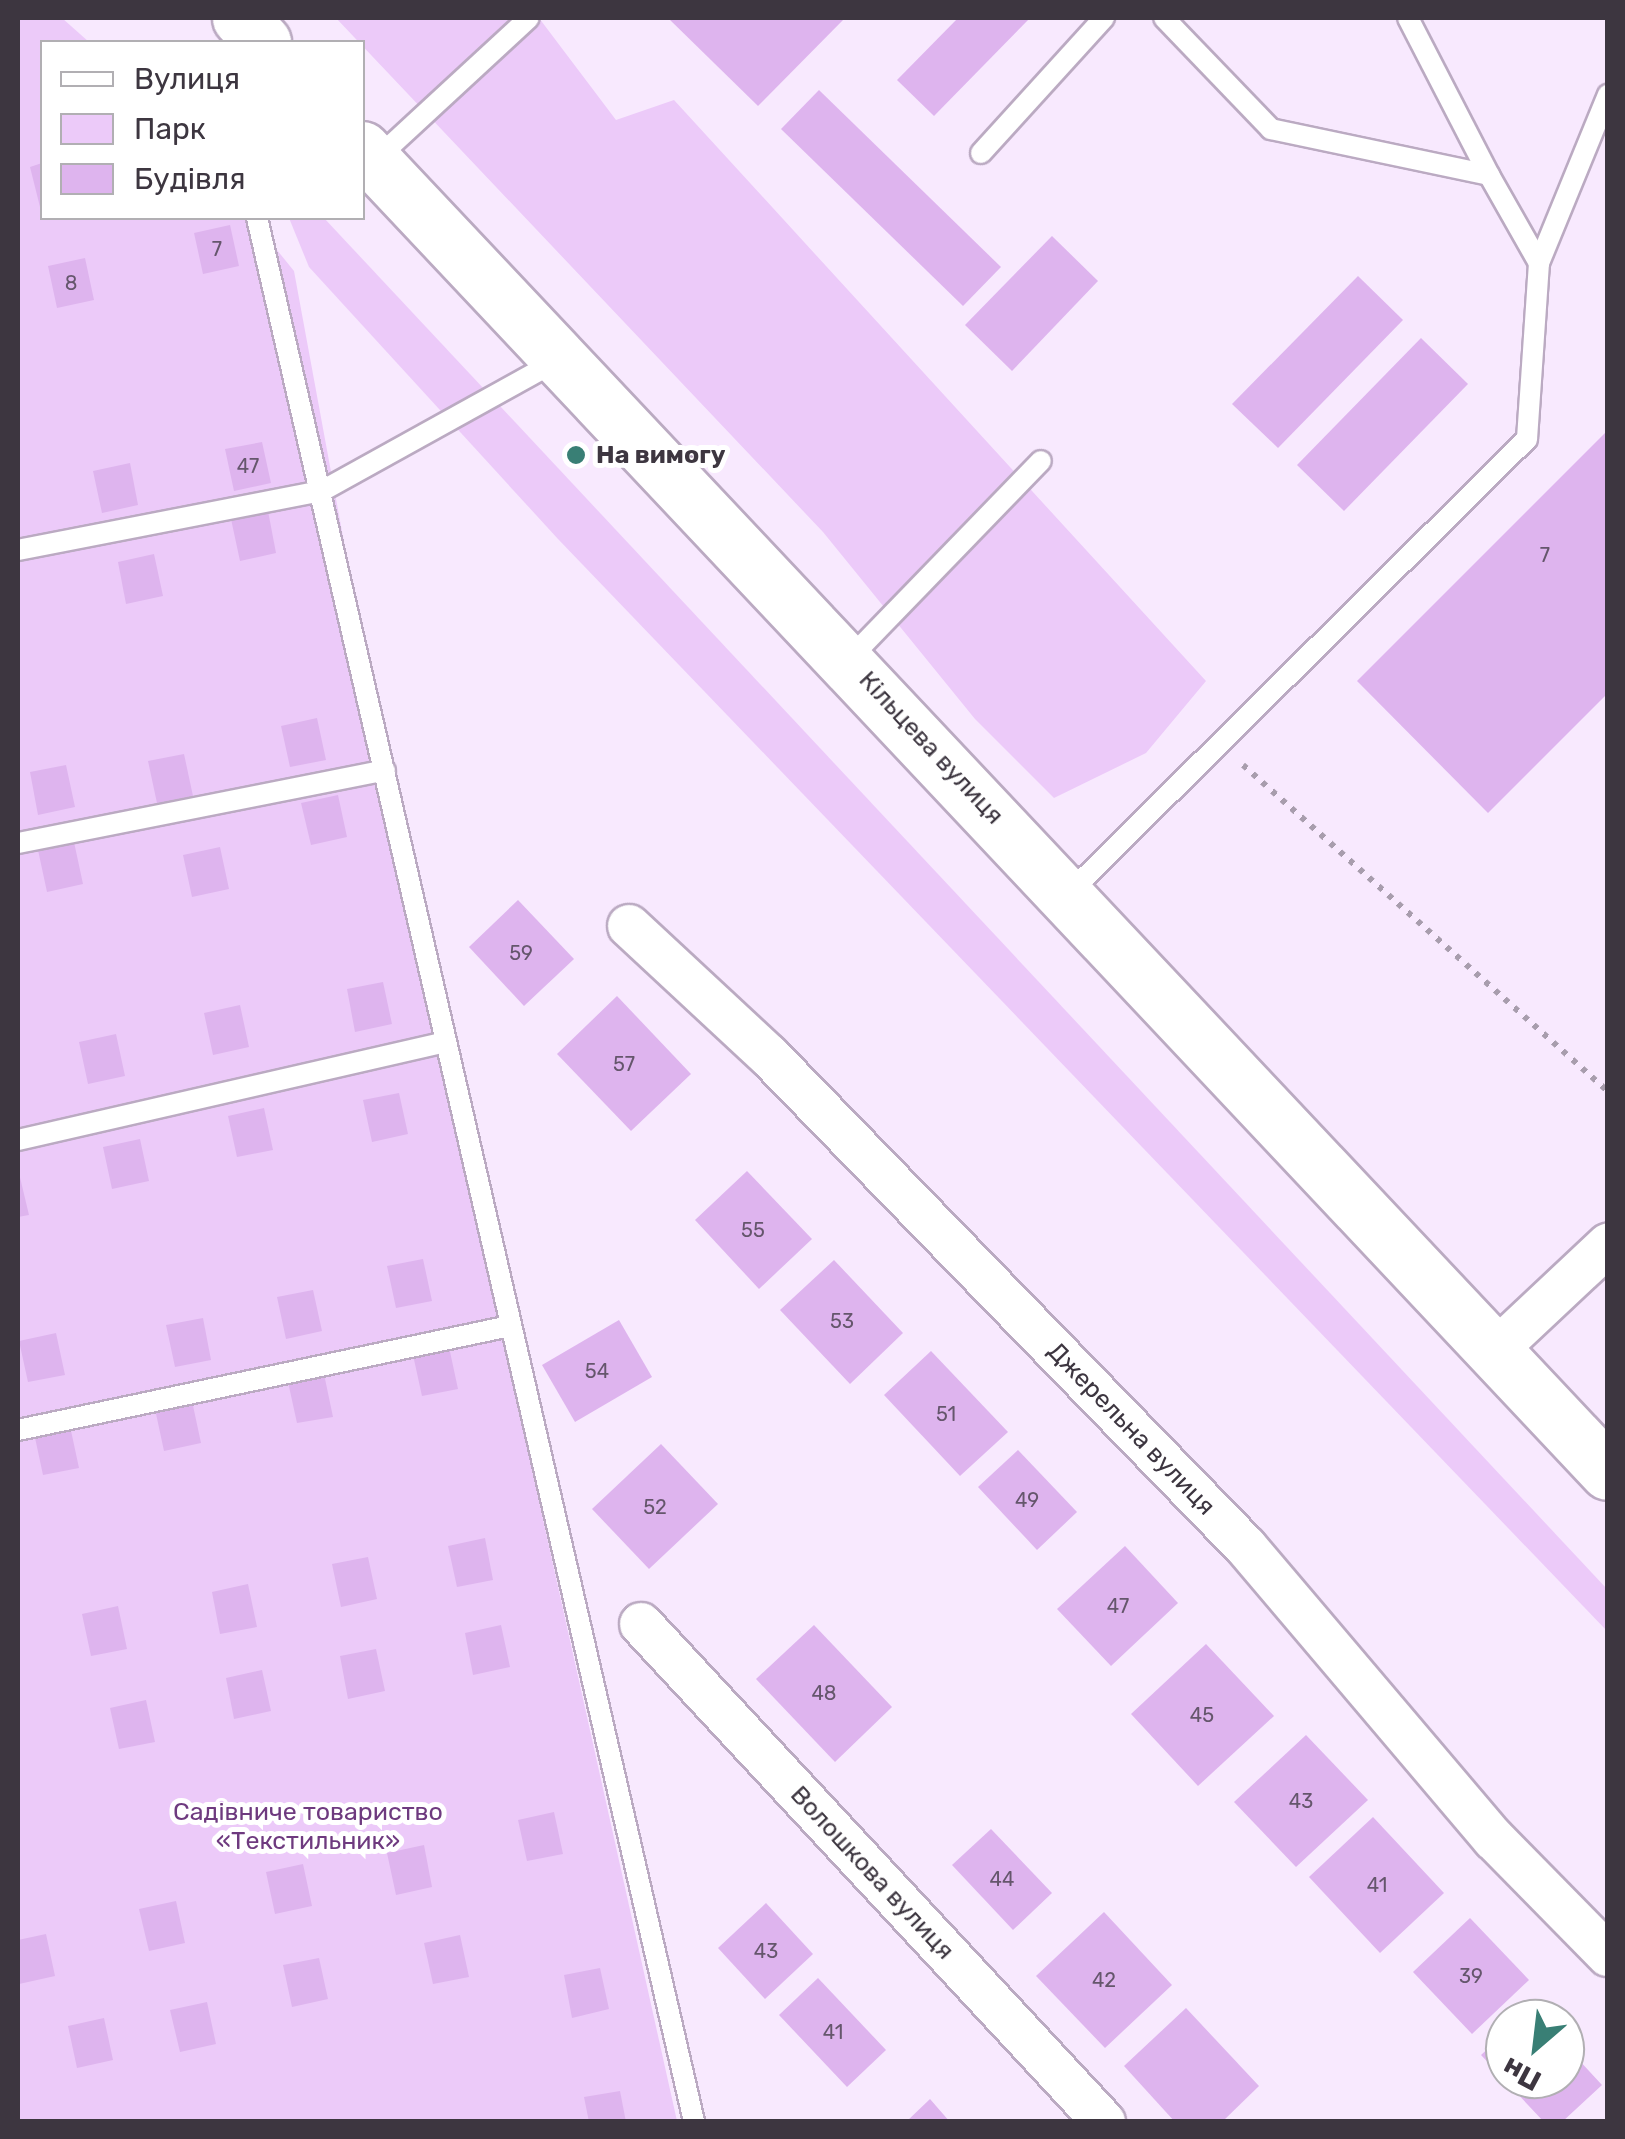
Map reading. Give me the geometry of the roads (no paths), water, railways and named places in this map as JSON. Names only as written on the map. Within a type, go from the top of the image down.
[{"type":"main road","points":[[240,18],[262,40]]},
{"type":"main road","name":"Кільцева вулиця","points":[[368,155],[848,660],[1608,1472]]},
{"type":"street","name":"Джерельна вулиця","points":[[629,926],[768,1055],[1246,1547],[1494,1838],[1608,1955]]},
{"type":"street","points":[[1496,1350],[1608,1245]]},
{"type":"street","name":"Волошкова вулиця","points":[[641,1624],[1104,2122]]},
{"type":"lane","points":[[368,155],[529,18]]},
{"type":"lane","points":[[981,153],[1104,18]]},
{"type":"lane","points":[[1164,18],[1271,129],[1489,175]]},
{"type":"lane","points":[[1408,18],[1539,264]]},
{"type":"lane","points":[[1068,894],[1527,439],[1539,264],[1608,95]]},
{"type":"lane","points":[[256,220],[322,491],[694,2122]]},
{"type":"lane","points":[[18,550],[322,491],[563,358]]},
{"type":"lane","points":[[848,660],[1041,461]]},
{"type":"lane","points":[[18,843],[385,770]]},
{"type":"lane","points":[[18,1140],[446,1042]]},
{"type":"lane","points":[[18,1430],[510,1326]]},
{"type":"place","name":"На вимогу","points":[[576,455]]},
{"type":"park label","name":"Садівниче товариство «Текстильник»","points":[[308,1828]]}]
